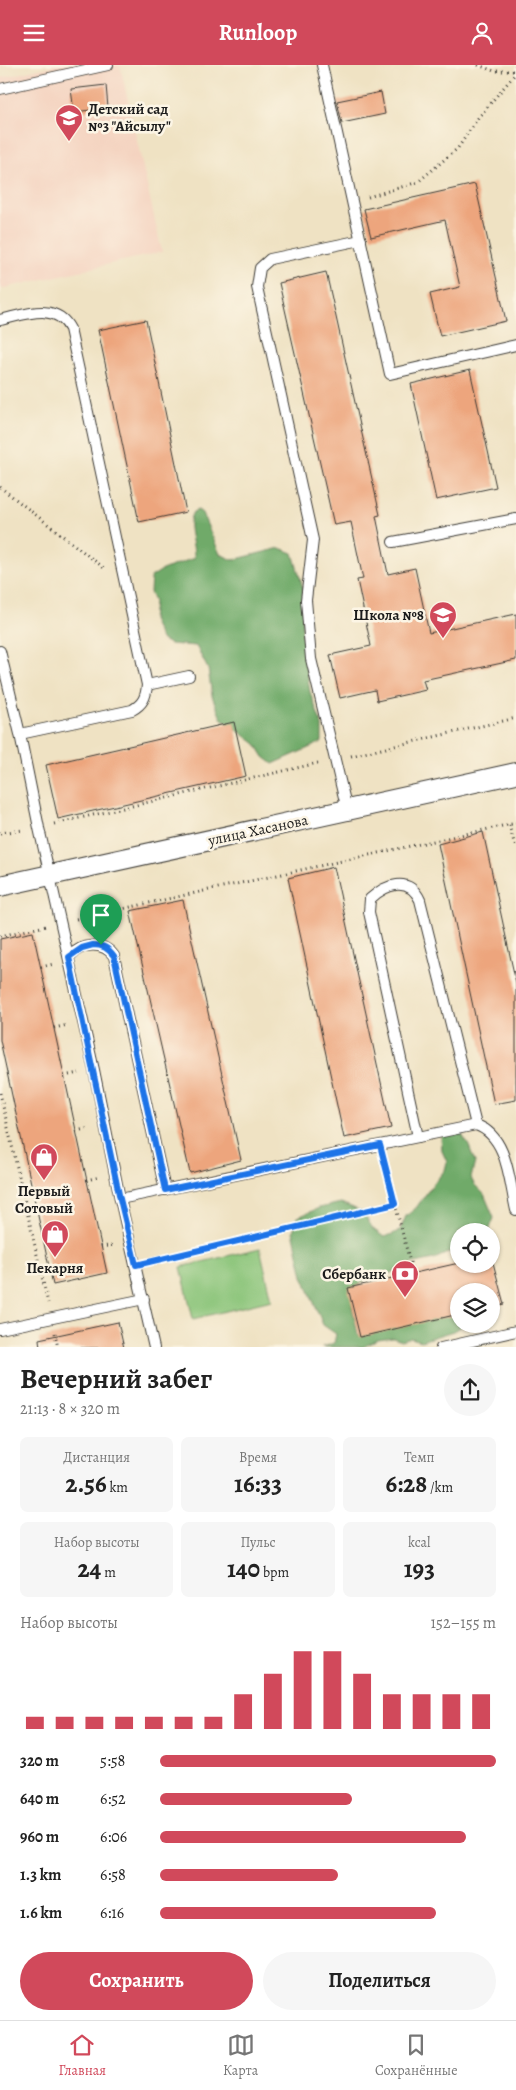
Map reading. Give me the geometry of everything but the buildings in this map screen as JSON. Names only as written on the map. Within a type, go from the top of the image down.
[{"type":"street","name":"улица Хасанова","points":[[0,887],[516,773]]},
{"type":"lane","points":[[0,89],[108,65]]},
{"type":"lane","points":[[322,65],[390,374],[516,345]]},
{"type":"lane","points":[[348,810],[311,659],[307,630],[306,600],[313,540],[257,287],[260,268],[270,259],[361,240]]},
{"type":"lane","points":[[0,320],[39,312],[49,312],[66,320],[70,329],[147,685],[143,701],[132,710],[20,734]]},
{"type":"lane","points":[[393,542],[516,519]]},
{"type":"lane","points":[[0,651],[20,734],[120,1199],[154,1347]]},
{"type":"lane","points":[[147,685],[189,676]]},
{"type":"lane","points":[[418,1137],[369,912],[370,899],[380,890],[393,885],[405,885],[416,891],[420,900],[476,1125]]},
{"type":"lane","points":[[69,957],[82,948],[93,945],[101,945],[109,949],[114,956],[165,1190]]},
{"type":"lane","points":[[120,1199],[476,1125],[486,1129],[495,1138],[501,1149],[516,1210]]},
{"type":"lane","points":[[0,1329],[144,1299]]},
{"type":"lane","points":[[441,1347],[516,1331]]},
{"type":"path","points":[[478,65],[494,71],[516,72]]},
{"type":"path","points":[[352,201],[418,181],[458,148],[478,118],[516,72]]},
{"type":"path","points":[[0,487],[126,585]]},
{"type":"path","points":[[0,833],[39,828],[516,718]]},
{"type":"path","points":[[0,937],[516,823]]},
{"type":"path","points":[[509,825],[516,849]]},
{"type":"path","points":[[0,1093],[58,1347]]},
{"type":"path","points":[[380,1145],[413,1274]]},
{"type":"path","points":[[136,1265],[395,1204]]},
{"type":"shaded area","name":"Детский сад №3 \"Айсылу\"","points":[[57,65],[120,65],[162,252],[0,289],[0,78]]},
{"type":"green space","points":[[198,510],[202,513],[220,554],[233,560],[280,548],[293,553],[303,588],[302,632],[304,650],[310,692],[322,725],[322,742],[273,764],[264,757],[256,744],[221,718],[212,696],[208,669],[196,646],[170,644],[161,639],[152,620],[154,602],[150,592],[151,577],[162,570],[194,558],[190,523],[193,512]]},
{"type":"green space","points":[[448,1130],[459,1130],[469,1146],[475,1162],[471,1178],[484,1194],[494,1218],[492,1223],[450,1223],[450,1253],[434,1259],[406,1265],[391,1273],[376,1275],[361,1282],[352,1306],[358,1335],[450,1309],[450,1332],[421,1341],[411,1338],[402,1341],[393,1338],[378,1340],[363,1347],[322,1347],[334,1343],[336,1334],[323,1325],[303,1276],[293,1231],[298,1217],[319,1208],[341,1203],[363,1212],[373,1229],[384,1237],[393,1234],[400,1230],[406,1216],[416,1208],[445,1170],[447,1162],[442,1151],[441,1138]]},
{"type":"green space","points":[[260,1248],[272,1300],[193,1319],[181,1267]]},
{"type":"place","name":"Детский сад №3 \"Айсылу\"","points":[[69,142]]},
{"type":"place","name":"Школа №8","points":[[443,639]]},
{"type":"place","name":"Первый Сотовый","points":[[44,1181]]},
{"type":"place","name":"Пекарня","points":[[55,1258]]},
{"type":"place","name":"Сбербанк","points":[[405,1298]]},
{"type":"route","points":[[101,945],[109,949],[114,956],[165,1190],[380,1145],[395,1204],[136,1265],[120,1199],[69,957],[73,952],[82,948],[101,945]]}]
